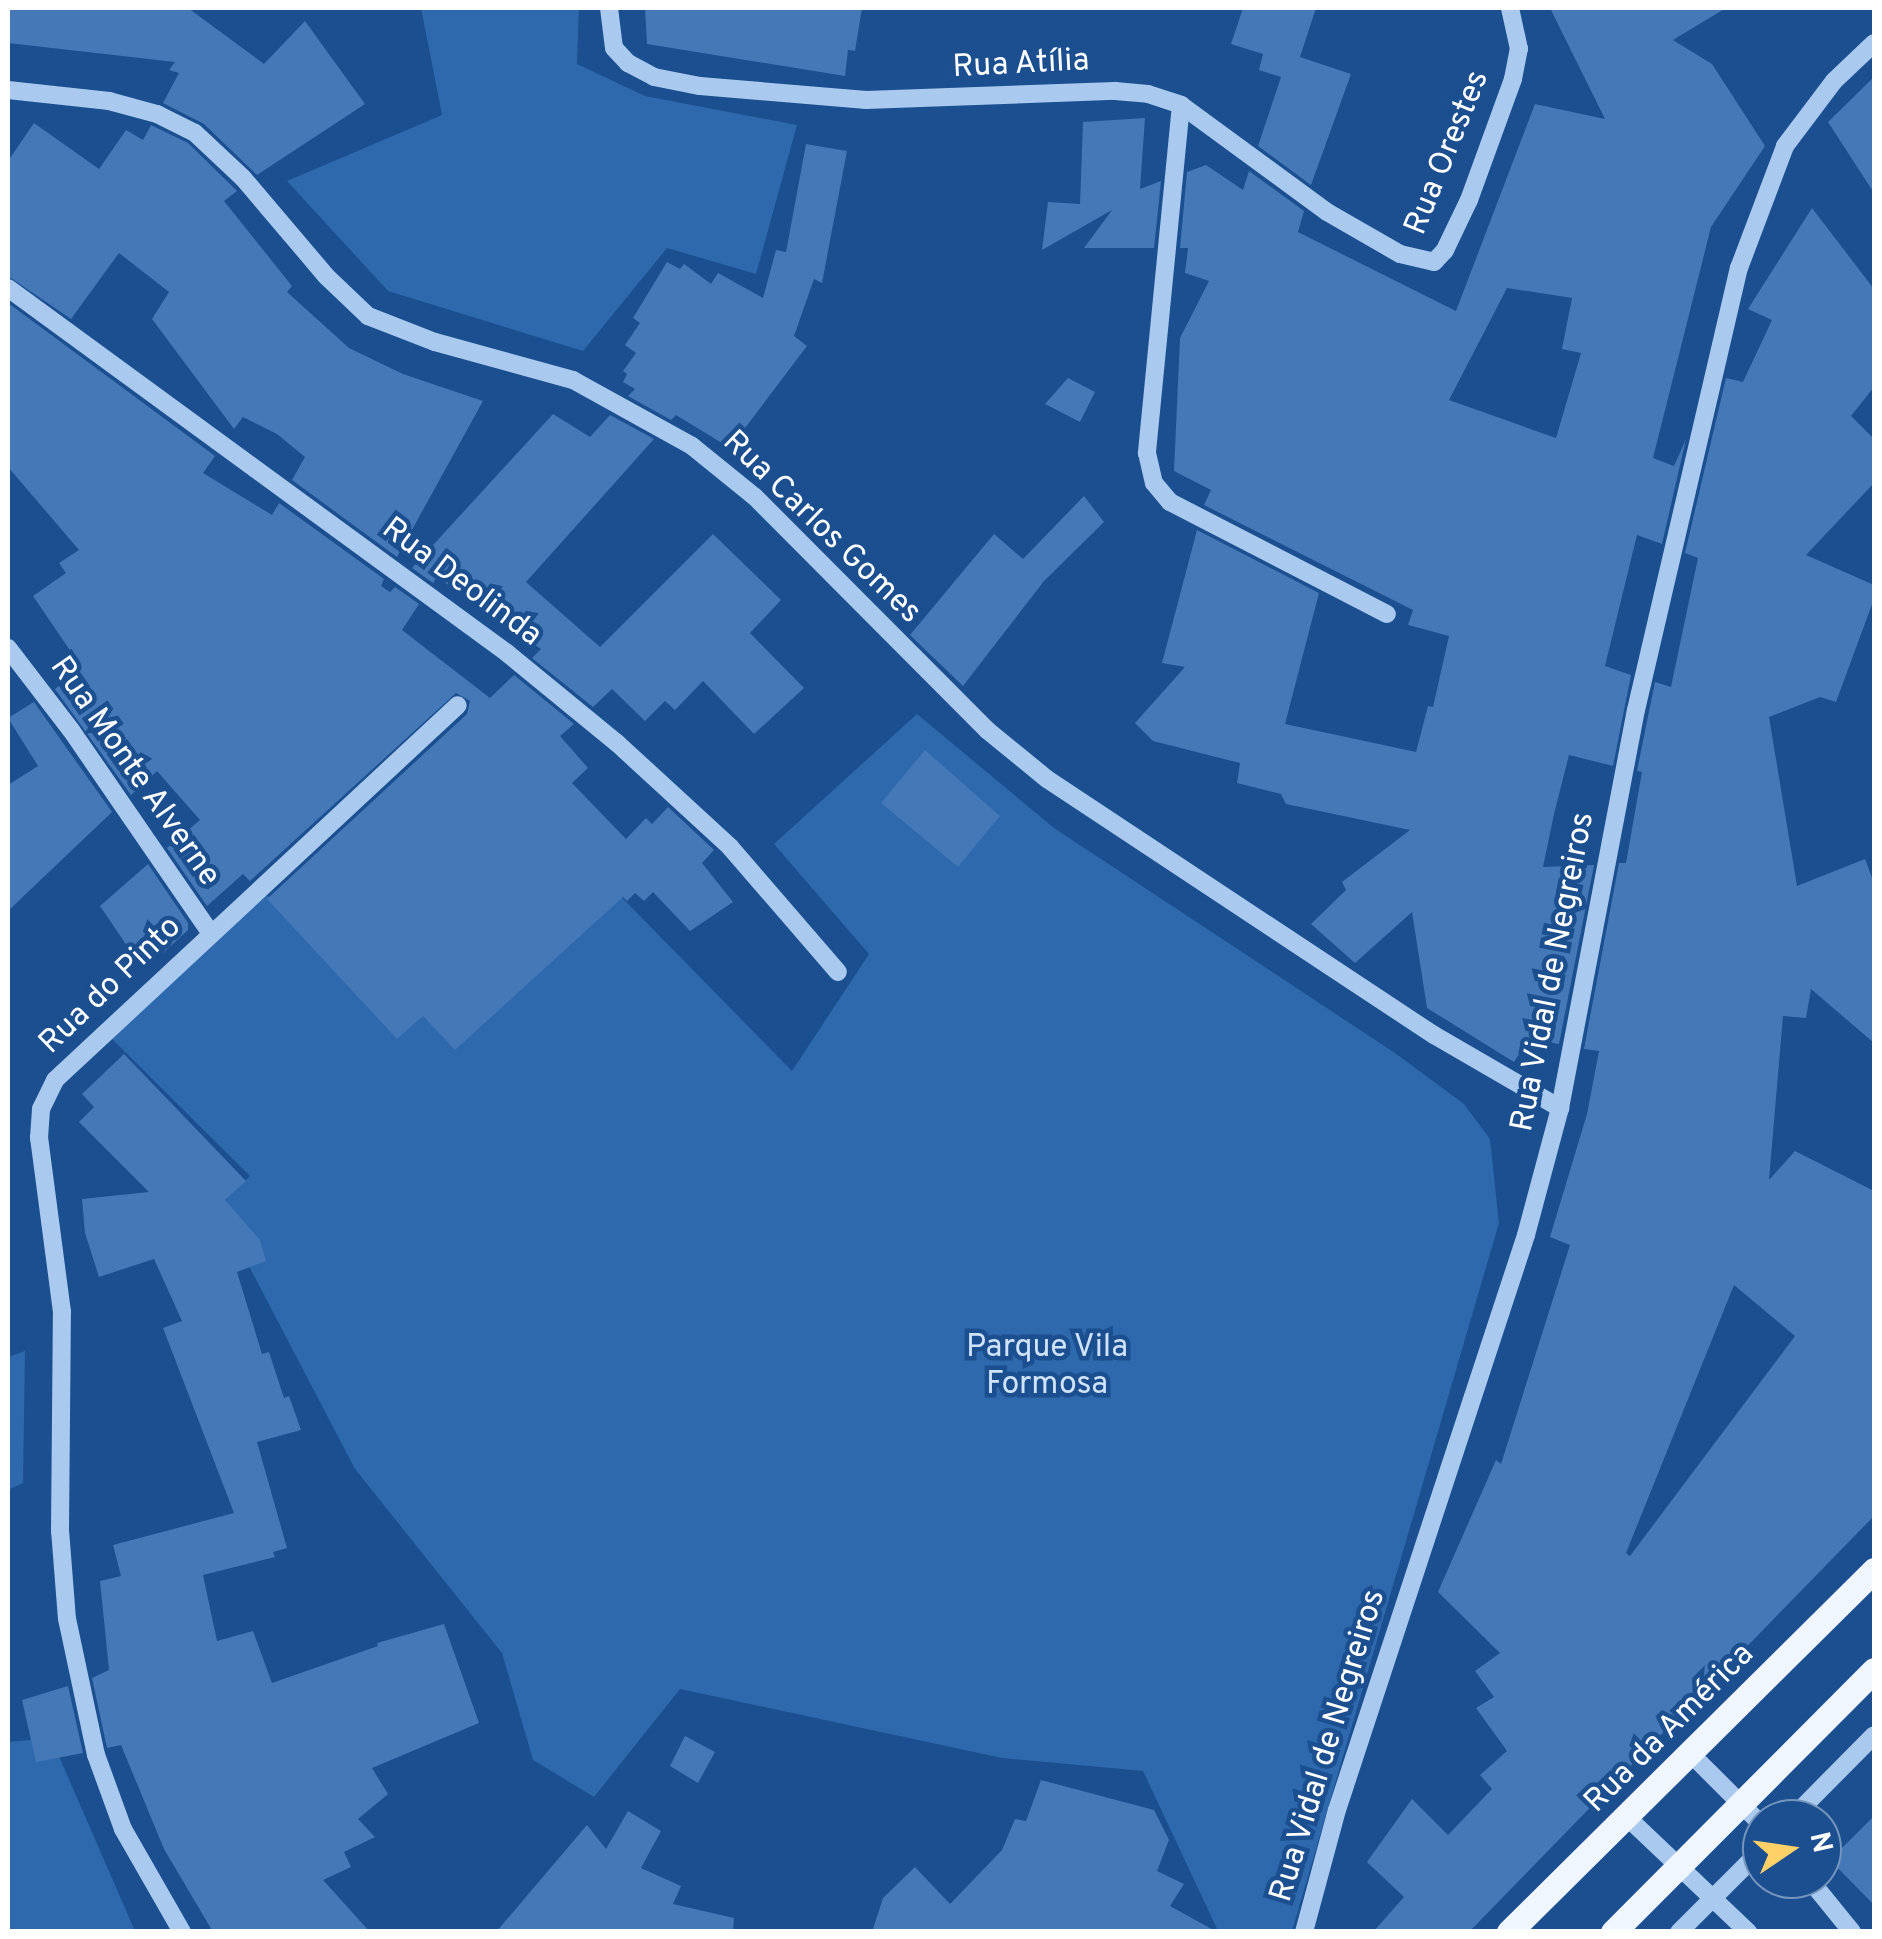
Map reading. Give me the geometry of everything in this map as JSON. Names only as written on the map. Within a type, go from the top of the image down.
[{"type":"main road","name":"Rua da América","points":[[1509,1932],[1692,1755],[1874,1570]]},
{"type":"main road","points":[[1612,1932],[1874,1670]]},
{"type":"street","name":"Rua Atília","points":[[609,8],[614,48],[628,63],[654,77],[700,86],[866,100],[1116,91],[1148,94],[1181,105],[1328,212],[1400,254],[1434,262]]},
{"type":"street","name":"Rua Orestes","points":[[1434,262],[1445,250],[1469,200],[1513,79],[1519,50],[1510,8]]},
{"type":"street","name":"Rua Vidal de Negreiros","points":[[1304,1932],[1337,1810],[1526,1235],[1560,1108],[1636,710],[1744,251],[1786,146],[1834,81],[1874,44]]},
{"type":"street","name":"Rua Carlos Gomes","points":[[8,90],[110,101],[157,114],[195,133],[244,178],[326,276],[368,316],[434,342],[573,380],[692,446],[755,497],[987,730],[1048,779],[1434,1035],[1560,1108]]},
{"type":"street","points":[[1181,105],[1147,453],[1154,483],[1170,502],[1387,614]]},
{"type":"street","name":"Rua Deolinda","points":[[8,288],[507,653],[617,742],[730,847],[838,972]]},
{"type":"street","name":"Rua Monte Alverne","points":[[8,648],[71,730],[210,932]]},
{"type":"street","name":"Rua do Pinto","points":[[182,1932],[123,1829],[96,1755],[67,1619],[60,1531],[62,1312],[39,1138],[41,1109],[55,1080],[458,705]]},
{"type":"street","points":[[1812,1799],[1874,1736]]},
{"type":"street","points":[[1692,1755],[1742,1805]]},
{"type":"street","points":[[1628,1818],[1748,1932]]},
{"type":"street","points":[[1679,1932],[1742,1870]]},
{"type":"street","points":[[1825,1899],[1852,1932]]},
{"type":"green space","points":[[421,8],[579,8],[577,64],[645,96],[797,125],[756,274],[667,248],[583,351],[388,291],[287,181],[442,115]]},
{"type":"green space","name":"Parque Vila Formosa","points":[[917,714],[1054,828],[1395,1053],[1464,1104],[1490,1139],[1499,1223],[1292,1931],[1218,1931],[1143,1771],[1002,1758],[680,1689],[594,1797],[533,1760],[502,1653],[355,1469],[218,1207],[250,1176],[110,1037],[266,894],[400,1022],[589,864],[792,1071],[869,954],[774,844]]},
{"type":"green space","points":[[25,1351],[23,1483],[8,1490],[8,1357]]},
{"type":"green space","points":[[51,1738],[135,1931],[8,1932],[8,1742]]},
{"type":"building","points":[[8,8],[188,8],[264,64],[305,21],[365,104],[257,175],[204,124],[163,103],[179,73],[169,70],[175,62],[8,43]]},
{"type":"building","points":[[645,8],[862,8],[855,51],[848,50],[845,76],[647,44]]},
{"type":"building","points":[[1243,8],[1316,8],[1300,57],[1351,74],[1311,185],[1258,146],[1281,77],[1259,70],[1263,54],[1231,44]]},
{"type":"building","points":[[1550,8],[1726,8],[1673,40],[1712,64],[1765,146],[1711,227],[1653,458],[1674,466],[1686,439],[1662,544],[1637,535],[1605,666],[1631,675],[1613,766],[1569,755],[1554,814],[1543,867],[1594,865],[1559,1044],[1529,1039],[1514,1062],[1427,1008],[1412,912],[1355,963],[1311,924],[1346,890],[1342,882],[1410,830],[1286,804],[1281,794],[1237,783],[1240,763],[1153,741],[1135,723],[1185,667],[1162,663],[1197,530],[1319,593],[1285,724],[1416,752],[1428,706],[1433,707],[1449,636],[1408,625],[1413,610],[1204,505],[1211,490],[1174,471],[1180,338],[1209,281],[1185,273],[1188,248],[1180,248],[1187,172],[1206,165],[1243,190],[1249,171],[1304,211],[1298,232],[1456,311],[1535,104],[1605,119]],"holes":[[[1507,288],[1572,298],[1562,349],[1581,353],[1556,438],[1449,400]]]},
{"type":"building","points":[[1874,77],[1874,193],[1828,122]]},
{"type":"building","points":[[1145,118],[1140,189],[1161,181],[1154,248],[1084,248],[1112,210],[1042,250],[1048,202],[1080,204],[1083,122]]},
{"type":"building","points":[[34,123],[99,169],[126,130],[143,140],[151,125],[188,143],[237,191],[224,201],[292,286],[287,292],[349,348],[403,374],[483,401],[397,557],[292,480],[305,457],[277,434],[243,417],[234,429],[152,319],[169,292],[119,253],[71,319],[8,276],[8,161]]},
{"type":"building","points":[[806,144],[847,151],[822,283],[814,279],[794,336],[807,346],[730,448],[676,415],[671,420],[628,396],[635,389],[623,382],[627,374],[623,371],[636,353],[625,345],[640,323],[633,318],[667,262],[680,269],[684,264],[711,284],[718,273],[763,298],[776,250],[786,252]]},
{"type":"building","points":[[1812,208],[1874,289],[1874,387],[1851,416],[1874,439],[1874,483],[1806,555],[1874,585],[1874,599],[1836,702],[1820,697],[1769,717],[1797,886],[1865,859],[1874,883],[1874,1043],[1811,989],[1806,1018],[1783,1016],[1769,1180],[1795,1151],[1874,1191],[1874,1516],[1469,1932],[1373,1932],[1404,1897],[1367,1862],[1412,1799],[1448,1835],[1492,1789],[1480,1775],[1507,1751],[1476,1708],[1494,1697],[1475,1671],[1500,1653],[1438,1592],[1496,1460],[1501,1464],[1570,1245],[1550,1237],[1587,1114],[1599,1051],[1584,1049],[1619,863],[1626,863],[1642,772],[1637,771],[1655,682],[1671,687],[1698,558],[1685,553],[1726,378],[1743,382],[1772,320],[1748,309]],"holes":[[[1734,1285],[1795,1336],[1630,1556],[1626,1553]]]},
{"type":"building","points":[[8,303],[215,456],[203,473],[272,515],[279,503],[384,579],[381,586],[390,592],[395,587],[419,604],[402,630],[490,698],[514,675],[574,724],[560,736],[588,768],[572,783],[626,839],[646,818],[652,824],[668,807],[714,850],[702,863],[733,902],[690,931],[653,892],[644,901],[635,893],[627,901],[623,897],[455,1050],[423,1016],[397,1039],[267,899],[467,714],[470,701],[456,693],[250,881],[243,874],[207,906],[167,848],[200,820],[157,771],[131,795],[55,689],[82,668],[33,596],[66,573],[59,563],[79,550],[8,467]]},
{"type":"building","points":[[1068,378],[1095,392],[1080,422],[1045,404]]},
{"type":"building","points":[[553,414],[590,437],[610,415],[654,439],[526,582],[600,647],[713,534],[781,600],[750,633],[804,688],[754,734],[703,681],[675,710],[665,701],[645,721],[612,689],[593,707],[532,658],[541,649],[437,577],[433,583],[412,568]]},
{"type":"building","points":[[1084,496],[1104,522],[1044,581],[963,686],[910,635],[994,534],[1023,559]]},
{"type":"building","points":[[34,702],[112,812],[8,911],[8,785],[38,766],[8,718]]},
{"type":"building","points":[[925,750],[1000,816],[958,867],[881,803]]},
{"type":"building","points":[[148,864],[188,923],[188,930],[163,953],[158,946],[136,959],[100,906]]},
{"type":"building","points":[[124,1054],[246,1181],[225,1200],[260,1240],[266,1261],[237,1272],[262,1354],[269,1352],[284,1398],[289,1396],[301,1430],[257,1442],[287,1548],[273,1552],[275,1557],[203,1575],[217,1641],[253,1631],[272,1683],[378,1646],[377,1643],[444,1624],[479,1723],[372,1768],[388,1794],[358,1819],[375,1837],[344,1852],[351,1867],[323,1880],[370,1932],[213,1932],[164,1849],[121,1745],[107,1748],[92,1678],[109,1670],[100,1581],[121,1576],[113,1545],[234,1513],[163,1328],[182,1321],[154,1259],[99,1277],[85,1233],[82,1199],[149,1192],[79,1122],[94,1107],[82,1094]]},
{"type":"building","points":[[68,1686],[83,1753],[36,1762],[22,1700]]},
{"type":"building","points":[[685,1736],[715,1752],[698,1783],[670,1766]]},
{"type":"building","points":[[1041,1780],[1154,1810],[1169,1840],[1157,1871],[1184,1884],[1170,1906],[1217,1932],[872,1932],[883,1898],[915,1867],[950,1904],[1002,1850],[1015,1819],[1026,1821]]},
{"type":"building","points":[[628,1811],[661,1831],[641,1868],[681,1886],[673,1904],[734,1918],[733,1932],[496,1932],[587,1825],[606,1849]]},
{"type":"building","points":[[1874,1816],[1874,1905],[1842,1872],[1842,1848]]}]
